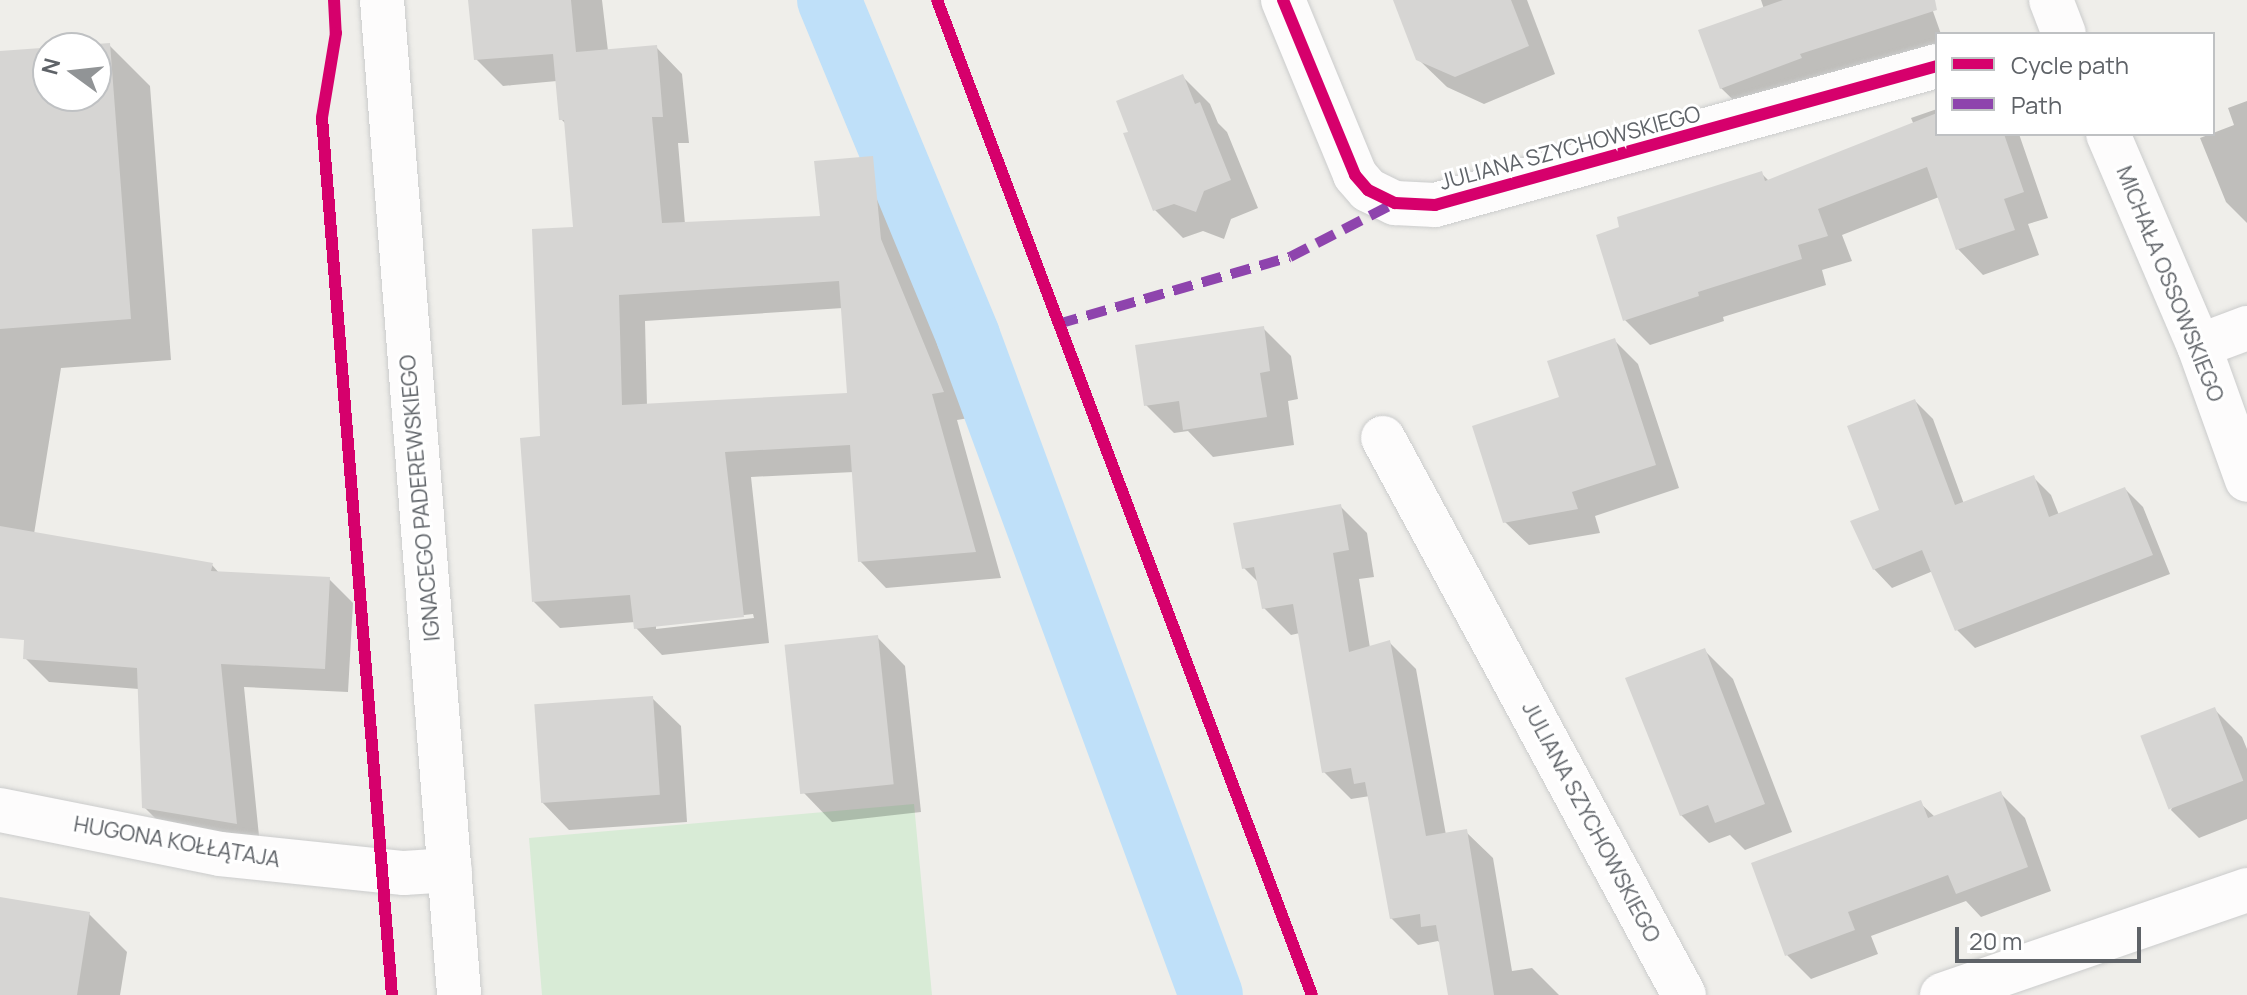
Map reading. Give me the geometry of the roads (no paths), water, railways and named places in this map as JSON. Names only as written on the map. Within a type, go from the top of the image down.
[{"type":"street","name":"IGNACEGO PADEREWSKIEGO","points":[[382,0],[459,995]]},
{"type":"street","name":"JULIANA SZYCHOWSKIEGO","points":[[1283,0],[1355,175],[1368,190],[1395,203],[1435,205],[1935,67]]},
{"type":"street","name":"MICHAŁA OSSOWSKIEGO","points":[[2109,136],[2199,346],[2247,480]]},
{"type":"street","points":[[2199,346],[2247,328]]},
{"type":"street","name":"JULIANA SZYCHOWSKIEGO","points":[[1383,438],[1684,995]]},
{"type":"street","name":"HUGONA KOŁŁĄTAJA","points":[[0,810],[220,854],[404,873],[450,870]]},
{"type":"street","points":[[1942,995],[2247,890]]},
{"type":"waterway","points":[[829,0],[968,336],[1211,995]]}]
